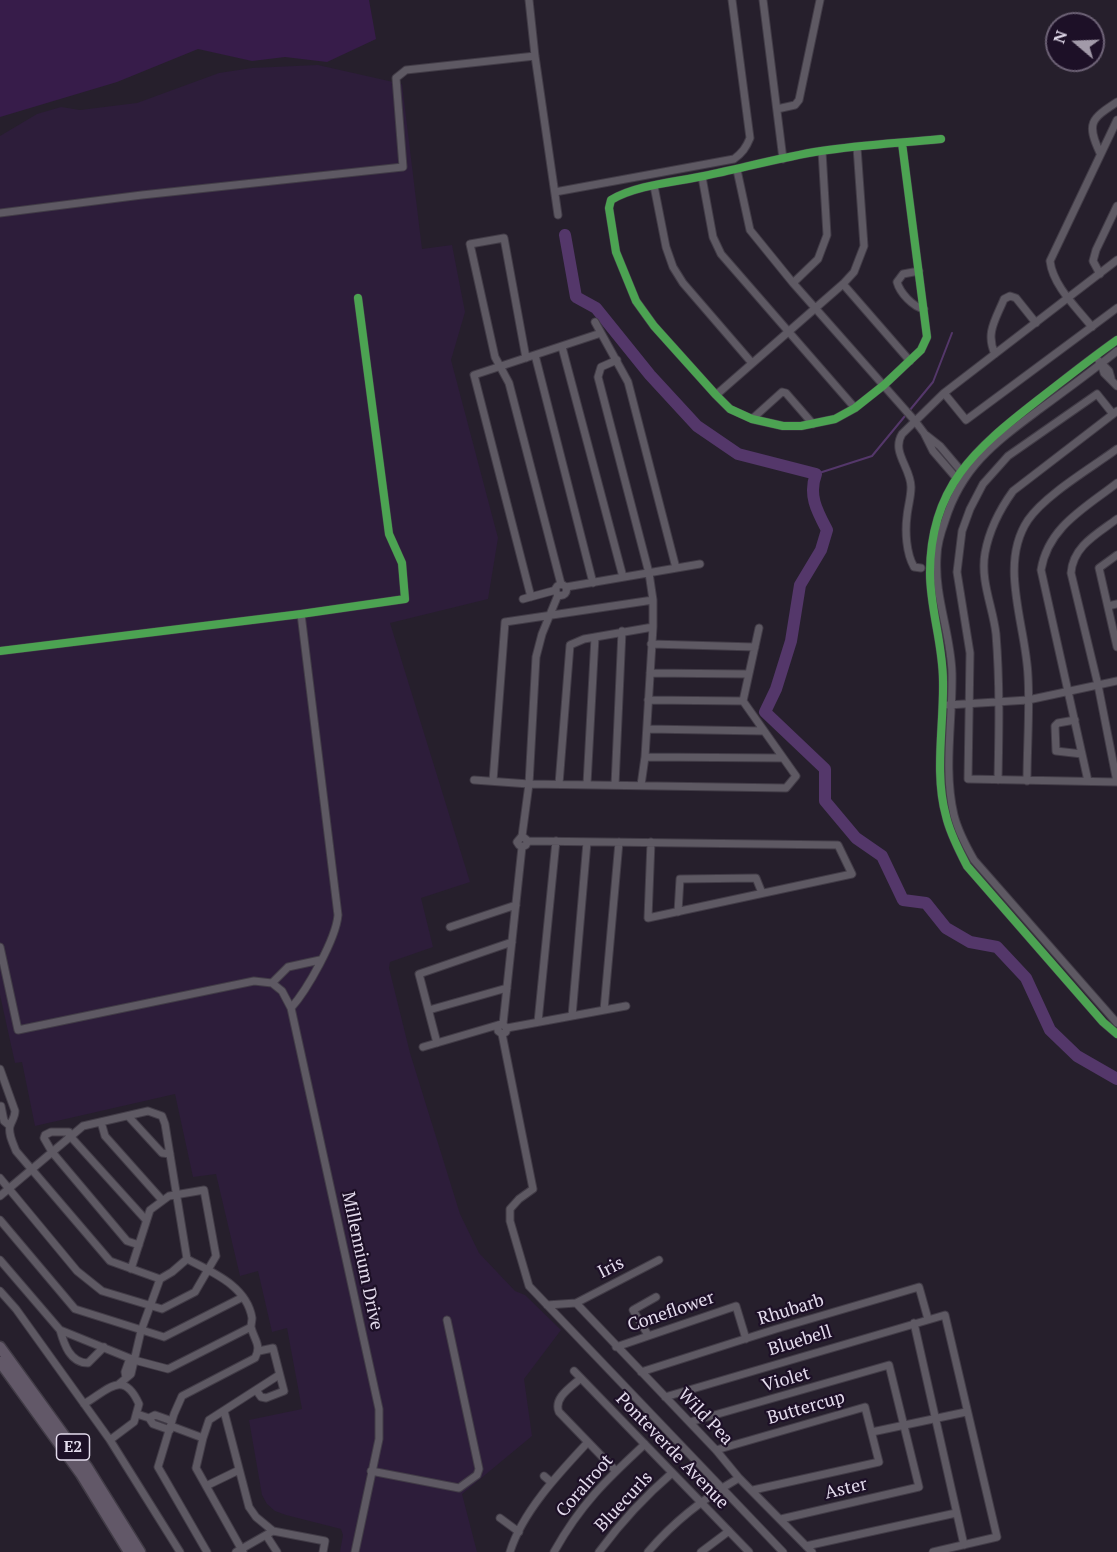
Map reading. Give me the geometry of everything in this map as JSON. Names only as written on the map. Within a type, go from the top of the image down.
[{"type":"highway","name":"E2","points":[[0,1347],[87,1467],[140,1552]]},
{"type":"highway","name":"E2","points":[[0,1362],[81,1473],[129,1552]]},
{"type":"street","points":[[529,0],[534,56],[558,215]]},
{"type":"street","points":[[555,192],[734,159],[740,155],[747,147],[750,138],[732,0]]},
{"type":"street","points":[[763,0],[783,159]]},
{"type":"street","points":[[777,109],[795,105],[799,100],[820,0]]},
{"type":"street","points":[[0,213],[403,167],[396,78],[406,70],[534,56]]},
{"type":"street","points":[[1100,153],[1091,126],[1093,120],[1117,102]]},
{"type":"street","points":[[1092,327],[1056,280],[1050,261],[1100,153],[1115,129],[1117,120]]},
{"type":"street","points":[[902,143],[927,337],[921,350],[884,385],[855,408],[835,419],[813,424],[783,426],[752,419],[730,409],[654,326],[636,301],[616,252],[609,208],[611,200],[654,186],[822,151],[857,147],[902,143],[941,140]]},
{"type":"street","points":[[716,395],[854,272],[864,246],[857,147]]},
{"type":"street","points":[[793,283],[818,259],[827,235],[822,151]]},
{"type":"street","points":[[737,170],[750,230],[793,283],[915,421],[958,480]]},
{"type":"street","points":[[702,177],[713,237],[721,254],[855,408]]},
{"type":"street","points":[[654,186],[666,247],[673,267],[683,284],[752,363]]},
{"type":"street","points":[[1100,274],[1093,261],[1117,206]]},
{"type":"street","points":[[526,358],[504,238],[470,244],[495,357],[509,382],[560,589],[536,657],[524,841],[503,1028],[533,1189],[510,1209],[510,1221],[529,1286],[783,1552]]},
{"type":"street","points":[[921,568],[914,567],[908,552],[906,518],[912,486],[910,474],[898,449],[899,440],[944,393],[1117,260]]},
{"type":"street","points":[[919,271],[903,274],[897,282],[899,288],[914,305],[924,309]]},
{"type":"street","points":[[843,284],[910,361]]},
{"type":"street","points":[[995,354],[990,343],[990,336],[1005,299],[1010,296],[1016,298],[1036,323]]},
{"type":"street","points":[[0,651],[301,615],[405,599],[402,563],[389,534],[357,298]]},
{"type":"street","points":[[944,393],[966,420],[1117,308]]},
{"type":"street","points":[[595,322],[628,382],[676,568]]},
{"type":"street","points":[[601,333],[474,375],[527,598],[560,589],[700,564]]},
{"type":"street","points":[[1117,340],[994,434],[974,454],[944,500],[933,533],[930,555],[931,592],[943,672],[944,705],[940,755],[943,801],[946,818],[955,842],[967,866],[1117,1034]]},
{"type":"street","points":[[562,347],[623,577]]},
{"type":"street","points":[[963,473],[999,439],[1117,351]]},
{"type":"street","points":[[535,355],[593,583]]},
{"type":"street","points":[[1095,356],[1104,374],[1111,378],[1117,386]]},
{"type":"street","points":[[617,360],[601,367],[598,377],[649,573],[653,600],[647,729],[640,785]]},
{"type":"street","points":[[752,419],[782,392],[786,393],[813,424]]},
{"type":"street","points":[[998,780],[1000,703],[996,632],[984,581],[985,553],[1003,505],[1014,491],[1115,412],[1097,394],[1008,456],[983,484],[970,509],[958,551],[957,572],[969,653],[968,780],[1117,782],[1098,685],[1071,573],[1072,563],[1080,548],[1117,519]]},
{"type":"street","points":[[1027,781],[1026,647],[1013,580],[1015,552],[1028,519],[1047,500],[1117,449]]},
{"type":"street","points":[[942,455],[963,473]]},
{"type":"street","points":[[958,480],[940,536],[937,556],[938,592],[950,647],[951,801],[954,816],[974,861],[1117,1023]]},
{"type":"street","points":[[1088,781],[1041,570],[1043,558],[1059,528],[1117,483]]},
{"type":"street","points":[[1117,555],[1099,568],[1117,647]]},
{"type":"street","points":[[493,781],[505,622],[653,600]]},
{"type":"street","points":[[1108,606],[1117,604]]},
{"type":"street","points":[[291,1008],[300,998],[321,960],[337,925],[338,915],[301,615]]},
{"type":"street","points":[[559,784],[570,645],[622,631],[653,627]]},
{"type":"street","points":[[474,780],[528,784],[786,788],[796,776],[742,701],[759,628]]},
{"type":"street","points":[[615,785],[622,631]]},
{"type":"street","points":[[587,784],[595,637]]},
{"type":"street","points":[[651,644],[755,647]]},
{"type":"street","points":[[650,673],[748,674]]},
{"type":"street","points":[[944,705],[1028,700],[1117,681]]},
{"type":"street","points":[[648,700],[742,701]]},
{"type":"street","points":[[1075,720],[1058,723],[1055,726],[1056,751],[1082,754]]},
{"type":"street","points":[[647,729],[763,731]]},
{"type":"street","points":[[645,757],[783,758]]},
{"type":"street","points":[[524,841],[838,845],[852,874],[648,918],[651,843]]},
{"type":"street","points":[[538,1022],[556,841]]},
{"type":"street","points":[[572,1016],[587,842]]},
{"type":"street","points":[[604,1010],[619,842]]},
{"type":"street","points":[[678,912],[680,879],[756,878],[762,894]]},
{"type":"street","points":[[450,927],[516,905]]},
{"type":"street","points":[[437,1043],[419,974],[512,942]]},
{"type":"street","points":[[0,946],[18,1030],[254,981],[272,983],[288,967],[321,960]]},
{"type":"street","name":"Millennium Drive","points":[[272,983],[282,991],[291,1008],[379,1409],[379,1439],[355,1552]]},
{"type":"street","points":[[429,1010],[507,988]]},
{"type":"street","points":[[423,1047],[503,1028],[626,1006]]},
{"type":"street","points":[[0,1074],[15,1111],[15,1117],[10,1126],[10,1138],[16,1151],[110,1261],[160,1279]]},
{"type":"street","points":[[10,1126],[4,1121],[0,1106],[11,1103]]},
{"type":"street","points":[[0,1196],[83,1126],[148,1111],[162,1116],[187,1259]]},
{"type":"street","points":[[128,1116],[162,1153],[170,1154]]},
{"type":"street","points":[[100,1122],[105,1136],[162,1200]]},
{"type":"street","points":[[139,1245],[127,1241],[52,1152],[44,1138],[45,1135],[51,1132],[69,1131],[70,1136],[146,1220]]},
{"type":"street","points":[[0,1178],[77,1271],[102,1291],[162,1309],[195,1292],[216,1256],[204,1190],[177,1193],[162,1200],[150,1210],[131,1269]]},
{"type":"street","points":[[0,1220],[75,1309],[141,1331],[164,1337],[243,1297]]},
{"type":"street","points":[[187,1259],[233,1286],[243,1297],[252,1317],[251,1327],[257,1338],[259,1351],[255,1358],[182,1396],[158,1467],[207,1552]]},
{"type":"street","points":[[84,1404],[109,1387],[119,1384],[131,1374],[132,1359],[160,1279],[187,1259]]},
{"type":"street","points":[[0,1260],[60,1330],[66,1351],[83,1363],[88,1363],[104,1347]]},
{"type":"street","name":"Iris","points":[[576,1303],[659,1260]]},
{"type":"street","name":"Rhubarb","points":[[641,1372],[919,1287],[928,1319]]},
{"type":"street","points":[[0,1291],[16,1309],[110,1440],[180,1552]]},
{"type":"street","points":[[648,1335],[633,1310],[656,1297]]},
{"type":"street","points":[[547,1305],[576,1303]]},
{"type":"street","name":"Wild Pea","points":[[576,1303],[690,1422],[739,1478],[812,1552]]},
{"type":"street","name":"Coneflower","points":[[616,1347],[736,1306],[746,1340]]},
{"type":"street","name":"Bluebell","points":[[665,1397],[945,1315],[966,1412]]},
{"type":"street","points":[[371,1471],[459,1488],[477,1475],[479,1469],[447,1320]]},
{"type":"street","points":[[914,1323],[964,1545]]},
{"type":"street","points":[[60,1330],[132,1359],[168,1369],[251,1327]]},
{"type":"street","points":[[256,1390],[261,1397],[266,1398],[285,1391],[273,1348],[259,1351]]},
{"type":"street","name":"Violet","points":[[690,1422],[890,1365],[904,1425]]},
{"type":"street","name":"Ponteverde Avenue","points":[[574,1371],[749,1552]]},
{"type":"street","points":[[279,1376],[209,1420],[202,1438],[196,1468],[240,1551],[270,1533],[325,1541],[323,1552]]},
{"type":"street","points":[[581,1378],[559,1399],[557,1407],[559,1412],[615,1470]]},
{"type":"street","points":[[110,1440],[134,1422],[140,1404],[135,1394],[119,1384]]},
{"type":"street","name":"Buttercup","points":[[716,1450],[865,1407],[879,1462],[753,1490]]},
{"type":"street","points":[[224,1411],[249,1507],[270,1533],[278,1552]]},
{"type":"street","points":[[872,1432],[966,1412],[997,1537],[933,1552]]},
{"type":"street","points":[[137,1414],[148,1418],[153,1424],[171,1426],[202,1438]]},
{"type":"street","name":"Aster","points":[[781,1519],[919,1487],[904,1425]]},
{"type":"street","points":[[510,1552],[519,1532],[551,1482],[588,1442]]},
{"type":"street","name":"Coralroot","points":[[554,1552],[585,1503],[615,1470],[645,1444]]},
{"type":"street","points":[[206,1486],[239,1470]]},
{"type":"street","name":"Bluecurls","points":[[599,1552],[632,1510],[672,1473]]},
{"type":"street","points":[[544,1476],[551,1482]]},
{"type":"street","points":[[648,1552],[670,1527],[700,1502],[739,1478]]},
{"type":"street","points":[[806,1546],[956,1513]]},
{"type":"street","points":[[500,1518],[519,1532]]},
{"type":"street","points":[[702,1552],[729,1531]]},
{"type":"shaded area","points":[[0,0],[369,0],[376,39],[327,62],[285,57],[252,61],[198,49],[117,82],[0,117]]},
{"type":"shaded area","points":[[318,65],[402,84],[422,249],[452,245],[465,312],[451,360],[498,538],[488,599],[390,623],[470,882],[421,898],[433,947],[390,962],[389,968],[410,1053],[460,1214],[479,1253],[515,1291],[525,1295],[561,1330],[524,1379],[532,1436],[462,1494],[477,1552],[340,1552],[343,1535],[341,1529],[286,1515],[275,1511],[267,1504],[262,1495],[249,1420],[302,1409],[287,1328],[272,1332],[258,1271],[240,1276],[216,1174],[193,1177],[175,1094],[35,1126],[22,1062],[15,1063],[0,995],[0,136],[37,114],[61,107],[80,110],[137,103],[219,73],[252,68]]},
{"type":"waterway","points":[[565,235],[576,297],[596,308],[650,375],[697,426],[738,454],[816,474],[813,496],[827,530],[821,550],[800,585],[791,641],[776,689],[765,712],[825,769],[825,801],[856,838],[882,856],[903,900],[926,903],[946,928],[970,942],[997,947],[1026,978],[1050,1030],[1077,1056],[1117,1079]]},
{"type":"waterway","points":[[816,474],[872,456],[933,382],[952,333]]},
{"type":"cycle path","points":[[902,143],[927,337],[921,350],[884,385],[855,408],[835,419],[801,426],[783,426],[752,419],[730,409],[654,326],[636,301],[616,252],[609,208],[611,200],[644,187],[806,153],[851,147],[941,139]]},
{"type":"cycle path","points":[[0,651],[405,599],[402,563],[389,534],[358,298]]},
{"type":"cycle path","points":[[1117,340],[1015,418],[976,454],[960,473],[938,517],[932,543],[930,573],[942,667],[940,749],[942,800],[952,836],[967,866],[1103,1022],[1117,1034]]}]
